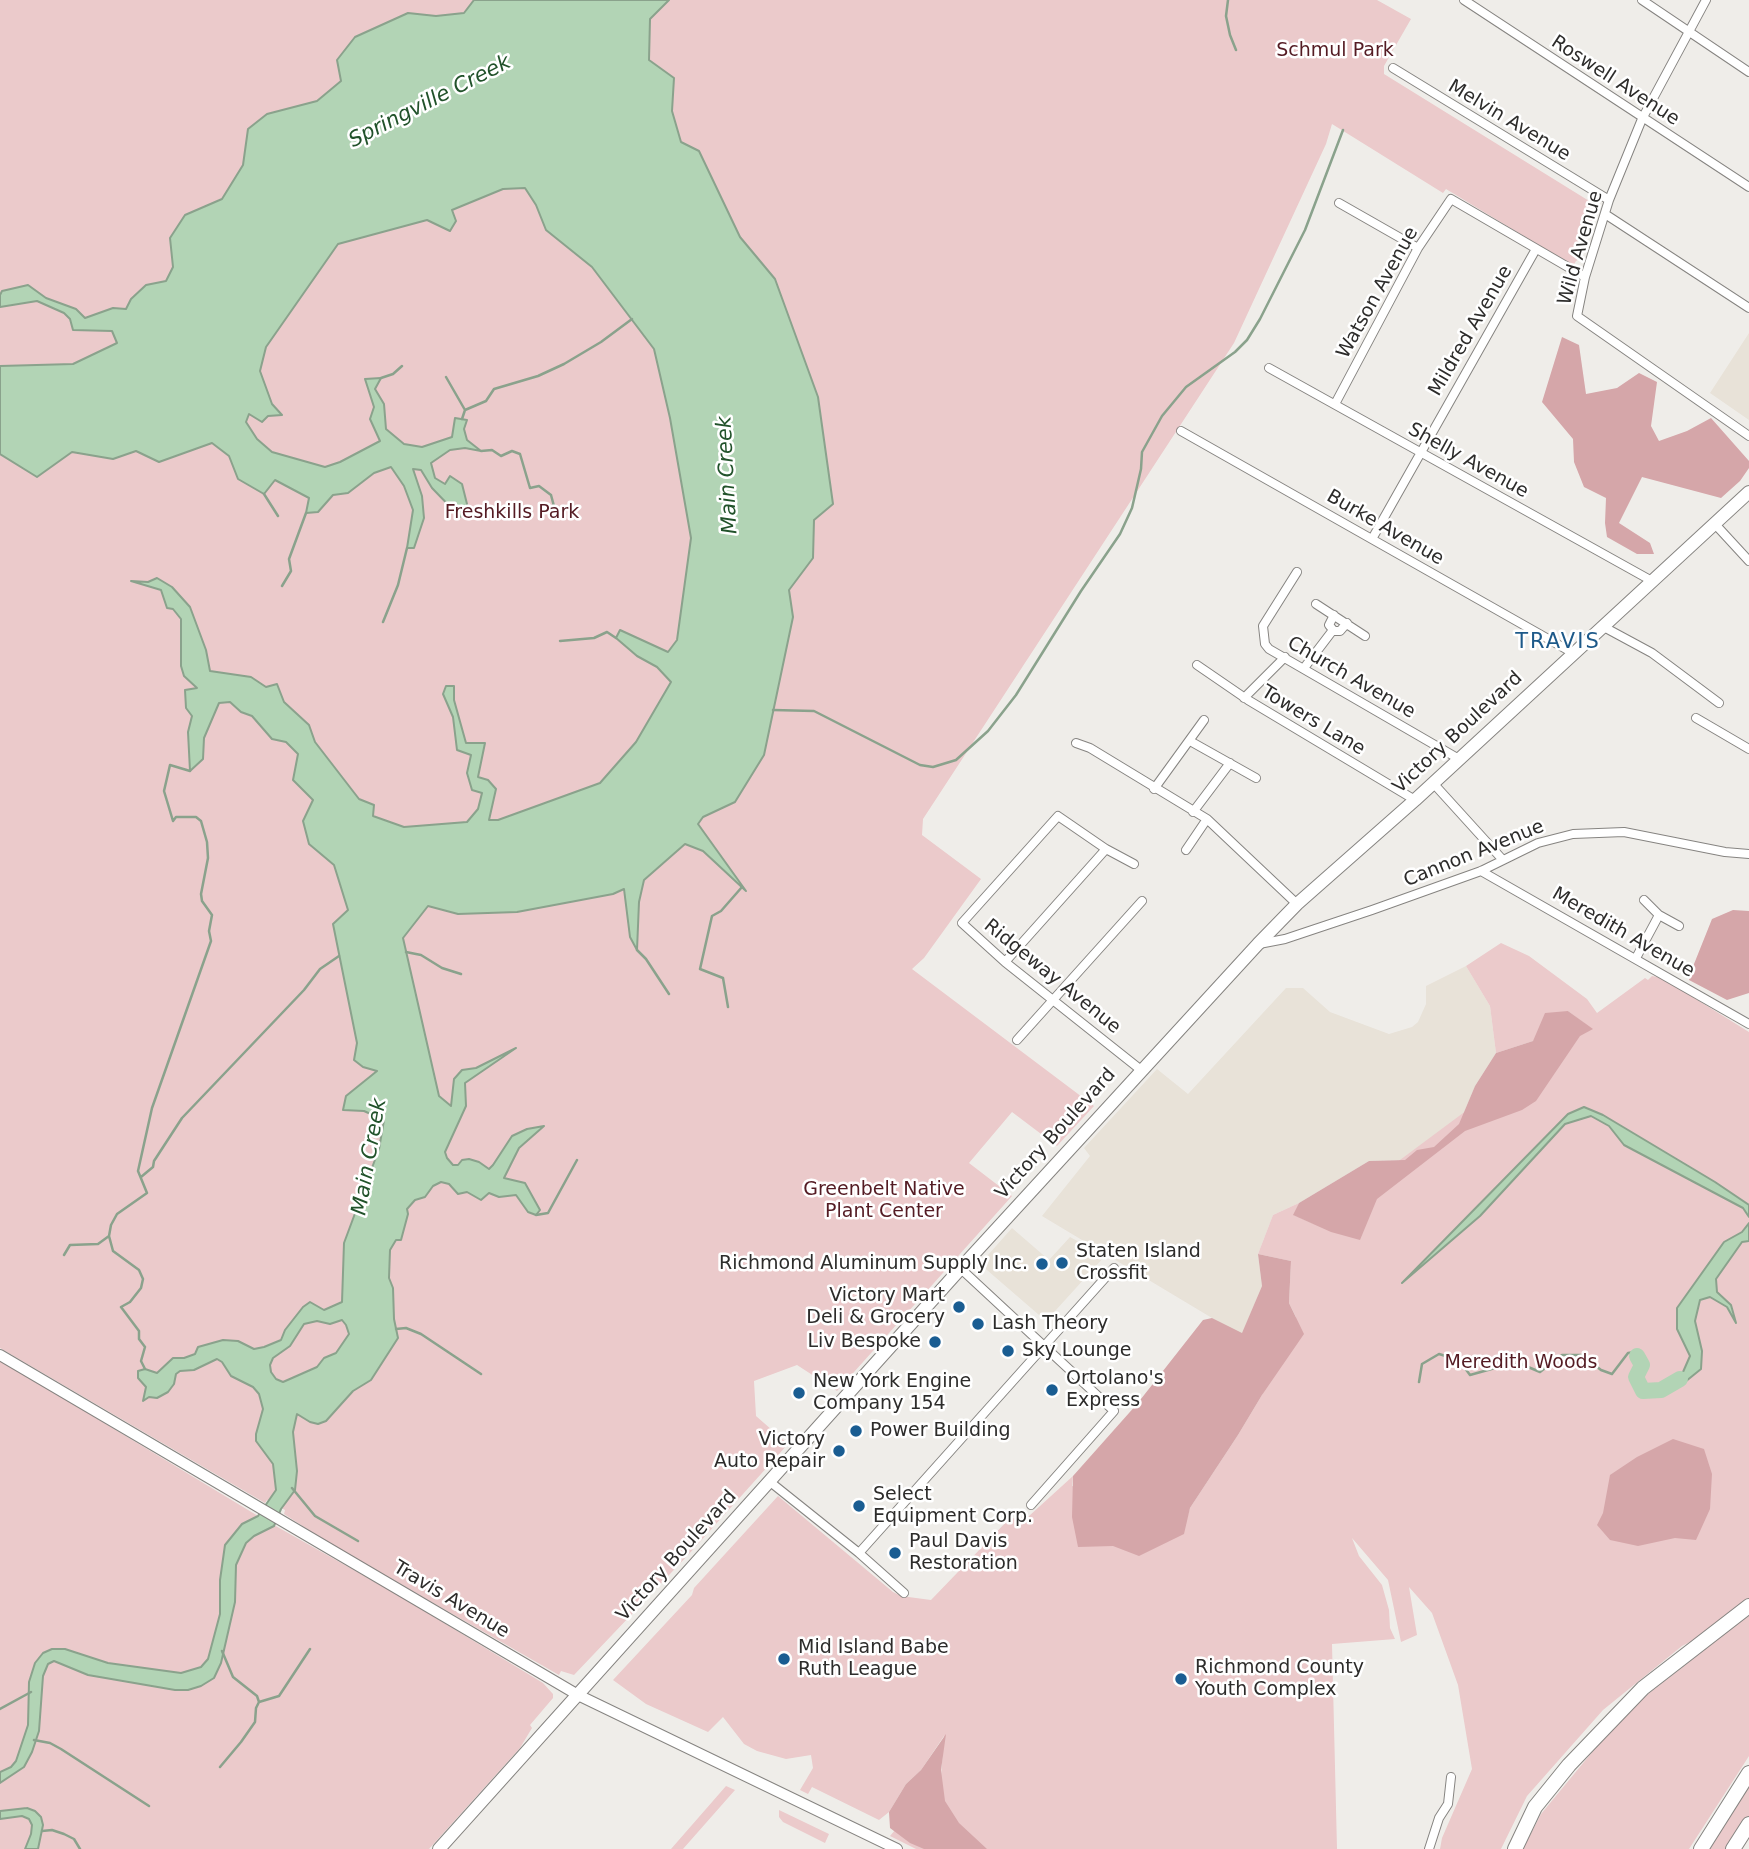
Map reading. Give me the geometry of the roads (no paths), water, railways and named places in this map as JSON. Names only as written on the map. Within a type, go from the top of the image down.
[{"type":"highway","points":[[1515,1849],[1535,1807],[1569,1765],[1643,1688],[1749,1606]]},
{"type":"highway","points":[[1701,1849],[1749,1773]]},
{"type":"highway","points":[[1733,1849],[1749,1824]]},
{"type":"main road","name":"Victory Boulevard","points":[[439,1849],[960,1268],[1258,944],[1297,904],[1415,800],[1749,492]]},
{"type":"street","name":"Roswell Avenue","points":[[1464,0],[1749,187]]},
{"type":"street","points":[[1642,0],[1749,72]]},
{"type":"street","name":"Wild Avenue","points":[[1706,0],[1642,119],[1609,200],[1577,310],[1579,319],[1749,436]]},
{"type":"street","name":"Melvin Avenue","points":[[1393,68],[1609,200]]},
{"type":"street","name":"Watson Avenue","points":[[1335,404],[1418,248],[1451,199],[1535,249]]},
{"type":"street","points":[[1339,203],[1418,248]]},
{"type":"street","points":[[1605,214],[1749,308]]},
{"type":"street","points":[[1535,249],[1585,277]]},
{"type":"street","name":"Mildred Avenue","points":[[1372,539],[1535,249]]},
{"type":"street","name":"Shelly Avenue","points":[[1269,368],[1652,581]]},
{"type":"street","name":"Burke Avenue","points":[[1181,432],[1573,653]]},
{"type":"street","points":[[1714,523],[1749,561]]},
{"type":"street","name":"Church Avenue","points":[[1297,572],[1263,626],[1262,639],[1269,649],[1458,759]]},
{"type":"street","points":[[1316,604],[1365,636]]},
{"type":"street","points":[[1333,630],[1329,622],[1334,615]]},
{"type":"street","points":[[1333,630],[1340,631],[1346,624]]},
{"type":"street","points":[[1602,626],[1667,663],[1720,703]]},
{"type":"street","points":[[1304,668],[1333,630]]},
{"type":"street","points":[[1244,698],[1285,657]]},
{"type":"street","name":"Towers Lane","points":[[1198,665],[1244,698],[1415,800]]},
{"type":"street","points":[[1696,718],[1749,749]]},
{"type":"street","points":[[1154,789],[1204,720]]},
{"type":"street","points":[[1190,741],[1256,778]]},
{"type":"street","points":[[1076,743],[1090,748],[1207,819],[1297,904]]},
{"type":"street","points":[[1193,812],[1230,764]]},
{"type":"street","points":[[1433,783],[1502,859]]},
{"type":"street","name":"Ridgeway Avenue","points":[[1134,864],[1106,849],[1058,816],[962,923],[1005,962],[1141,1070]]},
{"type":"street","points":[[1186,850],[1207,819]]},
{"type":"street","name":"Cannon Avenue","points":[[1258,944],[1313,930],[1481,871],[1521,850],[1557,838],[1600,832],[1624,832],[1725,852],[1749,854]]},
{"type":"street","points":[[1005,962],[1106,849]]},
{"type":"street","name":"Meredith Avenue","points":[[1481,871],[1749,1024]]},
{"type":"street","points":[[1644,900],[1659,915],[1679,926]]},
{"type":"street","points":[[1017,1040],[1142,901]]},
{"type":"street","points":[[1636,958],[1659,915]]},
{"type":"street","points":[[960,1268],[1114,1411],[1031,1506]]},
{"type":"street","points":[[859,1553],[1114,1268]]},
{"type":"street","name":"Travis Avenue","points":[[0,1355],[578,1695],[897,1849]]},
{"type":"street","points":[[769,1481],[904,1593]]},
{"type":"street","points":[[1429,1849],[1439,1818],[1448,1804],[1451,1777]]},
{"type":"water","points":[[474,0],[669,0],[650,19],[649,60],[674,78],[672,111],[681,142],[699,151],[740,237],[775,279],[818,397],[833,504],[814,520],[813,558],[789,590],[793,617],[764,755],[735,802],[703,817],[698,824],[746,891],[703,851],[685,844],[644,880],[639,902],[637,950],[630,937],[624,889],[613,894],[517,912],[458,914],[428,906],[403,938],[439,1096],[451,1106],[454,1079],[462,1070],[476,1068],[516,1048],[465,1083],[466,1106],[445,1152],[447,1158],[453,1165],[469,1159],[489,1169],[512,1136],[527,1129],[544,1126],[519,1148],[504,1178],[525,1183],[540,1210],[536,1215],[528,1212],[516,1195],[499,1197],[489,1193],[481,1200],[467,1192],[458,1194],[449,1184],[441,1182],[433,1186],[425,1197],[415,1200],[407,1209],[401,1240],[396,1240],[390,1250],[389,1278],[393,1288],[398,1338],[371,1380],[353,1391],[326,1421],[318,1424],[297,1414],[293,1432],[297,1471],[295,1490],[281,1509],[274,1526],[246,1543],[236,1565],[235,1602],[221,1663],[214,1678],[188,1690],[175,1690],[88,1675],[54,1661],[48,1664],[43,1676],[39,1731],[32,1752],[24,1767],[0,1783],[0,1772],[11,1767],[16,1761],[28,1725],[29,1682],[35,1663],[43,1653],[52,1649],[65,1649],[108,1663],[181,1673],[201,1667],[208,1659],[220,1614],[220,1580],[225,1545],[242,1524],[258,1516],[276,1490],[273,1464],[256,1441],[263,1409],[259,1394],[253,1387],[231,1376],[217,1359],[194,1370],[180,1371],[168,1392],[143,1401],[146,1387],[138,1378],[138,1371],[145,1369],[157,1373],[173,1358],[184,1358],[195,1354],[198,1347],[223,1340],[238,1341],[254,1349],[264,1347],[281,1340],[285,1330],[310,1302],[324,1310],[342,1302],[344,1243],[379,1149],[384,1120],[364,1111],[343,1110],[346,1096],[377,1071],[363,1067],[354,1060],[357,1043],[333,924],[348,910],[334,865],[309,844],[303,821],[313,800],[293,780],[298,754],[286,742],[272,739],[252,716],[241,712],[230,702],[219,703],[204,738],[203,759],[190,771],[188,732],[192,716],[186,708],[185,690],[197,688],[184,676],[181,666],[181,619],[173,609],[167,608],[161,590],[131,581],[148,582],[157,578],[172,587],[190,607],[206,650],[210,671],[251,677],[266,687],[277,684],[284,702],[309,725],[315,742],[359,799],[374,805],[373,816],[404,827],[467,822],[478,809],[482,793],[472,790],[467,773],[471,755],[457,750],[453,717],[443,694],[446,686],[454,686],[454,700],[466,743],[485,743],[478,777],[488,780],[496,789],[489,820],[498,820],[600,783],[636,742],[671,682],[657,667],[637,656],[616,638],[620,630],[668,652],[677,640],[691,538],[670,418],[654,349],[592,267],[546,230],[536,205],[525,188],[503,189],[452,210],[456,221],[450,231],[427,220],[338,244],[266,347],[260,371],[272,404],[282,415],[268,416],[262,422],[249,414],[246,422],[257,439],[272,452],[325,467],[380,441],[370,419],[374,407],[365,379],[381,378],[375,389],[384,404],[386,429],[404,444],[422,447],[452,437],[455,418],[467,420],[464,429],[467,440],[481,451],[465,448],[450,450],[431,463],[435,478],[445,484],[450,476],[462,484],[468,508],[460,517],[432,488],[421,470],[413,469],[422,496],[424,518],[414,548],[407,548],[413,510],[404,486],[391,467],[374,473],[348,493],[333,495],[318,512],[306,513],[309,498],[275,480],[264,494],[238,479],[229,456],[212,443],[159,462],[136,451],[113,459],[72,452],[37,477],[0,454],[0,366],[73,364],[117,343],[112,331],[73,330],[70,319],[64,313],[37,301],[0,307],[0,295],[2,291],[28,285],[46,298],[76,309],[85,318],[113,308],[126,309],[131,299],[146,285],[166,281],[173,267],[170,238],[185,215],[222,199],[243,165],[248,129],[267,114],[317,101],[341,81],[337,60],[355,37],[408,13],[436,16],[464,13]],"holes":[[[342,1320],[349,1334],[336,1353],[324,1358],[317,1367],[283,1382],[276,1379],[271,1372],[273,1358],[290,1346],[304,1324],[317,1321],[330,1324]]]},
{"type":"water","points":[[1584,1107],[1603,1115],[1715,1182],[1749,1205],[1749,1217],[1743,1208],[1624,1145],[1609,1126],[1591,1116],[1565,1124],[1480,1216],[1402,1283],[1568,1114]]},
{"type":"water","points":[[1749,1223],[1749,1241],[1742,1242],[1716,1279],[1717,1292],[1731,1305],[1736,1323],[1727,1307],[1710,1297],[1700,1300],[1695,1321],[1702,1351],[1701,1369],[1680,1386],[1661,1390],[1683,1372],[1690,1356],[1677,1329],[1677,1308],[1724,1242],[1742,1232]]},
{"type":"water","points":[[27,1808],[41,1817],[43,1825],[38,1849],[25,1849],[31,1834],[32,1825],[29,1819],[22,1816],[0,1819],[0,1811]]},
{"type":"waterway","points":[[1228,0],[1226,16],[1236,50]]},
{"type":"waterway","points":[[773,710],[814,711],[920,765],[933,767],[956,760],[988,731],[1016,695],[1120,534],[1132,508],[1142,452],[1162,416],[1186,387],[1235,352],[1247,340],[1260,319],[1305,230],[1343,130]]},
{"type":"waterway","points":[[465,410],[486,401],[494,389],[538,376],[564,364],[632,319]]},
{"type":"waterway","points":[[381,378],[393,374],[402,366]]},
{"type":"waterway","points":[[446,377],[465,410],[462,419]]},
{"type":"waterway","points":[[481,451],[492,450],[501,456],[512,451],[520,454],[530,488],[539,486],[551,495],[555,510]]},
{"type":"waterway","points":[[264,494],[278,516]]},
{"type":"waterway","points":[[282,586],[291,571],[289,559],[306,513]]},
{"type":"waterway","points":[[383,622],[398,585],[407,548]]},
{"type":"waterway","points":[[560,641],[594,638],[607,632],[616,638]]},
{"type":"waterway","points":[[145,1369],[141,1361],[145,1347],[139,1339],[139,1331],[121,1307],[130,1302],[141,1288],[143,1279],[139,1270],[113,1251],[109,1236],[117,1214],[147,1193],[138,1171],[152,1108],[211,941],[209,931],[212,915],[202,901],[201,894],[208,858],[201,821],[196,817],[176,817],[173,821],[164,791],[170,765],[190,771]]},
{"type":"waterway","points":[[728,1007],[723,978],[700,969],[712,916],[721,911],[742,887]]},
{"type":"waterway","points":[[637,950],[669,994]]},
{"type":"waterway","points":[[406,952],[421,955],[442,968],[461,974]]},
{"type":"waterway","points":[[141,1177],[153,1167],[154,1161],[182,1118],[304,990],[320,969],[339,956]]},
{"type":"waterway","points":[[536,1215],[548,1213],[577,1160]]},
{"type":"waterway","points":[[64,1255],[70,1245],[98,1244],[109,1236]]},
{"type":"waterway","points":[[396,1329],[406,1328],[421,1334],[481,1374]]},
{"type":"waterway","points":[[1419,1382],[1422,1364],[1439,1354],[1459,1360],[1470,1375],[1521,1364],[1540,1372],[1562,1355],[1582,1355],[1601,1370],[1612,1374],[1628,1353],[1635,1352],[1637,1356]]},
{"type":"waterway","points":[[1637,1356],[1642,1365],[1636,1377],[1643,1391],[1661,1390],[1680,1379]]},
{"type":"waterway","points":[[292,1488],[315,1516],[358,1541]]},
{"type":"waterway","points":[[259,1702],[279,1696],[310,1649]]},
{"type":"waterway","points":[[220,1767],[255,1722],[259,1702],[257,1696],[233,1677],[222,1651]]},
{"type":"waterway","points":[[0,1709],[31,1692]]},
{"type":"waterway","points":[[34,1740],[50,1743],[61,1749],[149,1806]]},
{"type":"waterway","points":[[42,1831],[52,1830],[64,1834],[74,1839],[80,1849]]},
{"type":"place","name":"Staten Island Crossfit","points":[[1062,1263]]},
{"type":"place","name":"Richmond Aluminum Supply Inc.","points":[[1042,1264]]},
{"type":"place","name":"Victory Mart Deli & Grocery","points":[[959,1307]]},
{"type":"place","name":"Lash Theory","points":[[978,1324]]},
{"type":"place","name":"Liv Bespoke","points":[[935,1342]]},
{"type":"place","name":"Sky Lounge","points":[[1008,1351]]},
{"type":"place","name":"Ortolano's Express","points":[[1052,1390]]},
{"type":"place","name":"New York Engine Company 154","points":[[799,1393]]},
{"type":"place","name":"Power Building","points":[[856,1431]]},
{"type":"place","name":"Victory Auto Repair","points":[[839,1451]]},
{"type":"place","name":"Select Equipment Corp.","points":[[859,1506]]},
{"type":"place","name":"Paul Davis Restoration","points":[[895,1553]]},
{"type":"place","name":"Mid Island Babe Ruth League","points":[[784,1659]]},
{"type":"place","name":"Richmond County Youth Complex","points":[[1181,1679]]},
{"type":"district","name":"TRAVIS","points":[[1558,643]]},
{"type":"park label","name":"Schmul Park","points":[[1335,51]]},
{"type":"park label","name":"Freshkills Park","points":[[512,513]]},
{"type":"park label","name":"Greenbelt Native Plant Center","points":[[884,1201]]},
{"type":"park label","name":"Meredith Woods","points":[[1521,1363]]},
{"type":"water label","name":"Springville Creek","points":[[430,102]]},
{"type":"water label","name":"Main Creek","points":[[728,475]]},
{"type":"water label","name":"Main Creek","points":[[370,1157]]}]
